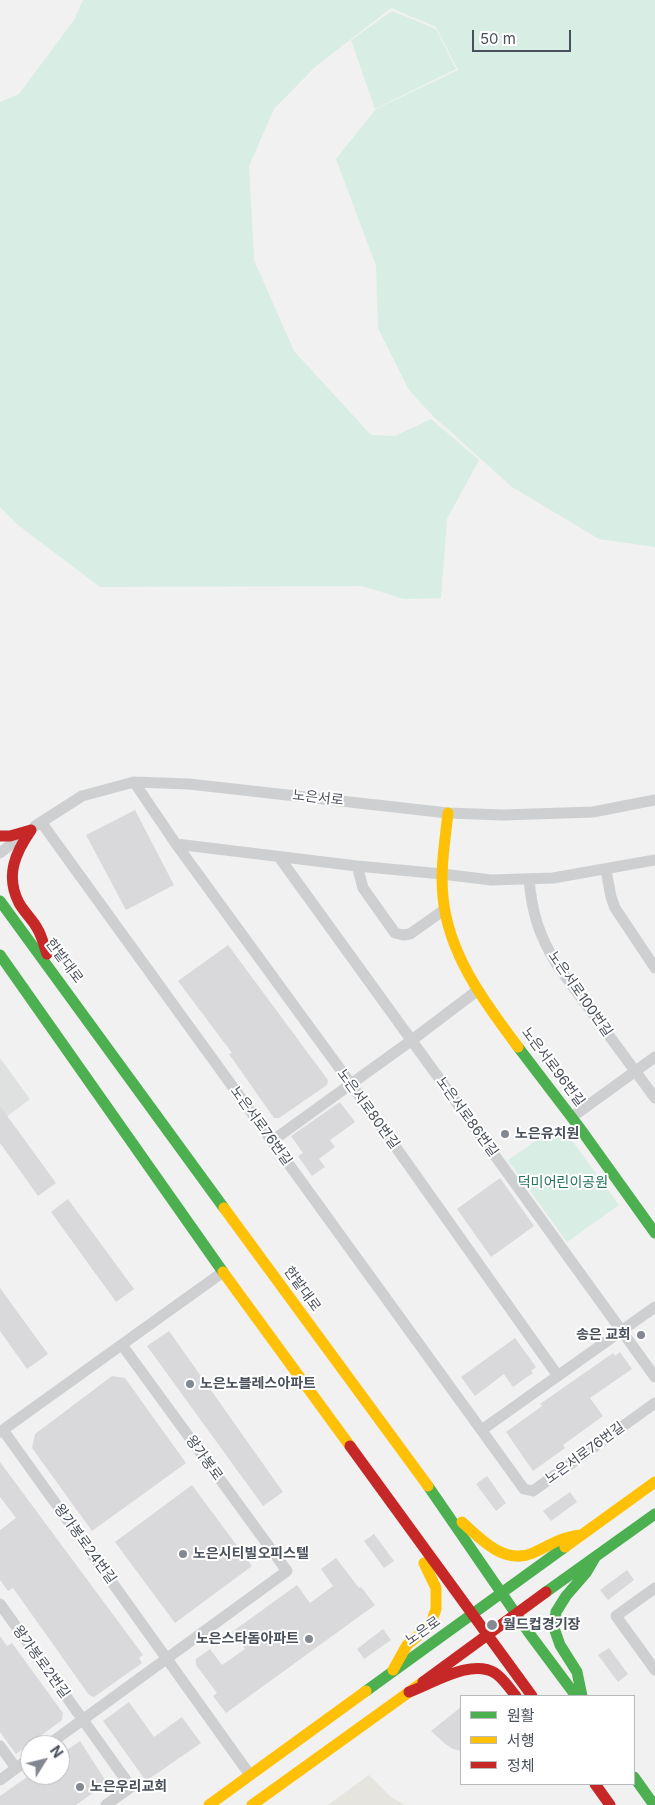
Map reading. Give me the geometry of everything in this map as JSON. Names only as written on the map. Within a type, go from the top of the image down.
[{"type":"main road","name":"노은서로96번길","points":[[448,813],[442,874],[444,910],[452,938],[478,990],[655,1233]]},
{"type":"main road","points":[[0,836],[10,836],[31,830]]},
{"type":"main road","points":[[31,830],[18,848],[14,861],[12,869],[14,890],[38,930],[53,971]]},
{"type":"main road","name":"한밭대로","points":[[0,901],[442,1505],[516,1614],[575,1695]]},
{"type":"main road","points":[[0,955],[223,1272],[531,1695]]},
{"type":"main road","points":[[0,970],[14,976]]},
{"type":"main road","name":"노은로","points":[[209,1805],[655,1482]]},
{"type":"main road","points":[[442,1505],[481,1540],[496,1550],[512,1556],[521,1556],[562,1538],[581,1535]]},
{"type":"main road","points":[[252,1805],[655,1514]]},
{"type":"main road","points":[[393,1670],[407,1645],[430,1626],[436,1608],[436,1588],[412,1532]]},
{"type":"main road","points":[[582,1695],[577,1672],[560,1644],[554,1628],[556,1612],[566,1596],[586,1573],[596,1556]]},
{"type":"main road","points":[[409,1692],[471,1668],[488,1669],[501,1677],[515,1695]]},
{"type":"main road","points":[[635,1778],[654,1805]]},
{"type":"main road","points":[[596,1785],[610,1805]]},
{"type":"street","name":"노은서로","points":[[0,853],[41,822],[82,796],[134,782],[189,784],[448,813],[503,815],[594,812],[655,800]]},
{"type":"street","name":"노은서로80번길","points":[[134,782],[176,844],[558,1376]]},
{"type":"street","name":"노은서로76번길","points":[[41,822],[524,1489],[533,1491],[655,1403]]},
{"type":"street","points":[[176,844],[492,880],[553,878],[655,860]]},
{"type":"street","name":"노은서로86번길","points":[[279,857],[655,1377]]},
{"type":"street","points":[[357,866],[363,888],[395,933],[410,934],[444,910]]},
{"type":"street","points":[[606,870],[610,897],[615,908],[655,968]]},
{"type":"street","name":"노은서로100번길","points":[[529,879],[531,906],[548,950],[655,1098]]},
{"type":"street","points":[[272,1141],[478,990]]},
{"type":"street","points":[[572,1117],[655,1057]]},
{"type":"street","points":[[2,1431],[223,1272]]},
{"type":"street","points":[[482,1429],[655,1307]]},
{"type":"street","name":"왕가봉로","points":[[122,1345],[287,1571],[167,1658]]},
{"type":"street","name":"왕가봉로24번길","points":[[2,1431],[250,1775]]},
{"type":"street","points":[[655,1588],[616,1616],[655,1670]]},
{"type":"street","name":"왕가봉로2번길","points":[[0,1604],[131,1787],[106,1805]]},
{"type":"street","points":[[62,1735],[167,1658]]},
{"type":"street","points":[[0,1746],[16,1768]]},
{"type":"street","points":[[0,1780],[20,1765]]},
{"type":"shaded area","points":[[0,1058],[30,1099],[0,1122]]},
{"type":"shaded area","points":[[369,1775],[391,1797],[405,1805],[328,1805]]},
{"type":"green space","points":[[83,0],[655,0],[655,547],[599,539],[512,487],[432,415],[409,390],[378,328],[376,266],[336,159],[376,109],[458,70],[436,27],[391,8],[315,67],[274,109],[249,166],[254,260],[294,351],[371,435],[395,436],[431,419],[479,460],[447,519],[441,598],[404,599],[362,586],[100,587],[18,525],[0,507],[0,102],[19,94],[74,20]]},
{"type":"green space","points":[[392,11],[436,29],[456,69],[375,109],[351,40]]},
{"type":"green space","name":"덕미어린이공원","points":[[560,1124],[619,1205],[567,1242],[508,1160]]},
{"type":"building","points":[[135,810],[174,885],[126,910],[86,835]]},
{"type":"building","points":[[228,945],[328,1080],[327,1085],[279,1118],[274,1118],[229,1054],[232,1053],[178,981]]},
{"type":"building","points":[[340,1102],[355,1122],[330,1140],[335,1147],[319,1159],[325,1167],[312,1176],[298,1156],[303,1153],[291,1136]]},
{"type":"building","points":[[0,1106],[56,1183],[38,1196],[0,1143]]},
{"type":"building","points":[[500,1178],[534,1226],[491,1257],[457,1209]]},
{"type":"building","points":[[68,1199],[134,1289],[116,1302],[51,1212]]},
{"type":"building","points":[[0,1288],[48,1354],[27,1369],[0,1331]]},
{"type":"building","points":[[169,1331],[283,1492],[263,1506],[147,1346]]},
{"type":"building","points":[[515,1338],[536,1367],[531,1371],[533,1373],[513,1387],[504,1374],[475,1396],[461,1377]]},
{"type":"building","points":[[620,1352],[632,1369],[590,1398],[603,1416],[563,1445],[565,1448],[533,1471],[506,1432],[542,1406],[540,1404],[613,1353],[615,1356]]},
{"type":"building","points":[[112,1376],[125,1378],[186,1463],[92,1531],[32,1448],[35,1434]]},
{"type":"building","points":[[0,1462],[143,1655],[139,1658],[142,1663],[94,1697],[89,1695],[13,1588],[8,1591],[0,1580],[0,1530],[16,1518],[0,1497]]},
{"type":"building","points":[[487,1476],[506,1503],[496,1511],[476,1484]]},
{"type":"building","name":"노은시티빌오피스텔","points":[[192,1485],[252,1566],[175,1623],[115,1542]]},
{"type":"building","points":[[570,1492],[577,1502],[551,1521],[543,1511]]},
{"type":"building","points":[[374,1534],[394,1561],[384,1568],[364,1541]]},
{"type":"building","name":"노은스타돔아파트","points":[[336,1558],[375,1605],[226,1713],[213,1696],[217,1693],[196,1665],[196,1659],[210,1649],[222,1665],[245,1649],[232,1632],[297,1585],[310,1603],[333,1586],[321,1569]]},
{"type":"building","points":[[627,1570],[634,1580],[608,1600],[600,1590]]},
{"type":"building","points":[[383,1629],[391,1640],[364,1659],[357,1649]]},
{"type":"building","points":[[0,1636],[7,1646],[12,1643],[63,1713],[62,1720],[42,1735],[20,1735],[20,1751],[16,1754],[0,1732]]},
{"type":"building","points":[[609,1648],[628,1674],[618,1682],[598,1655]]},
{"type":"building","points":[[129,1702],[154,1737],[182,1717],[201,1743],[146,1781],[103,1721]]},
{"type":"building","points":[[460,1708],[460,1751],[444,1743],[431,1731]]},
{"type":"building","points":[[80,1741],[107,1783],[76,1805],[0,1805],[0,1796],[20,1782],[20,1785],[70,1785],[70,1748]]},
{"type":"traffic: fast","points":[[0,901],[224,1208]]},
{"type":"traffic: fast","points":[[0,955],[223,1272]]},
{"type":"traffic: fast","points":[[518,1047],[579,1127],[655,1233]]},
{"type":"traffic: fast","points":[[428,1486],[529,1633],[575,1695]]},
{"type":"traffic: fast","points":[[546,1592],[655,1514]]},
{"type":"traffic: fast","points":[[366,1691],[565,1547]]},
{"type":"traffic: fast","points":[[582,1695],[577,1672],[560,1645],[554,1628],[556,1612],[566,1596],[586,1573],[596,1556]]},
{"type":"traffic: fast","points":[[635,1778],[654,1805]]},
{"type":"traffic: slow","points":[[448,813],[442,876],[446,918],[460,958],[470,977],[518,1047]]},
{"type":"traffic: slow","points":[[224,1208],[428,1486]]},
{"type":"traffic: slow","points":[[223,1272],[350,1446]]},
{"type":"traffic: slow","points":[[565,1547],[655,1482]]},
{"type":"traffic: slow","points":[[462,1522],[485,1543],[494,1549],[513,1556],[533,1553],[561,1540],[581,1535]]},
{"type":"traffic: slow","points":[[393,1670],[407,1645],[430,1626],[436,1609],[436,1588],[424,1563]]},
{"type":"traffic: slow","points":[[252,1805],[423,1682]]},
{"type":"traffic: slow","points":[[209,1805],[366,1691]]},
{"type":"traffic: jam","points":[[31,830],[16,856],[12,874],[13,883],[19,903],[39,931],[47,954]]},
{"type":"traffic: jam","points":[[0,836],[10,836],[31,830]]},
{"type":"traffic: jam","points":[[350,1446],[531,1695]]},
{"type":"traffic: jam","points":[[423,1682],[546,1592]]},
{"type":"traffic: jam","points":[[409,1692],[463,1670],[485,1669],[495,1673],[515,1695]]},
{"type":"traffic: jam","points":[[596,1785],[610,1805]]},
{"type":"place","name":"노은유치원","points":[[505,1134]]},
{"type":"place","name":"송은 교회","points":[[641,1335]]},
{"type":"place","name":"노은노블레스아파트","points":[[190,1384]]},
{"type":"place","name":"노은시티빌오피스텔","points":[[183,1554]]},
{"type":"place","name":"월드컵경기장","points":[[492,1625]]},
{"type":"place","name":"노은스타돔아파트","points":[[309,1639]]},
{"type":"place","name":"노은우리교회","points":[[80,1787]]}]
